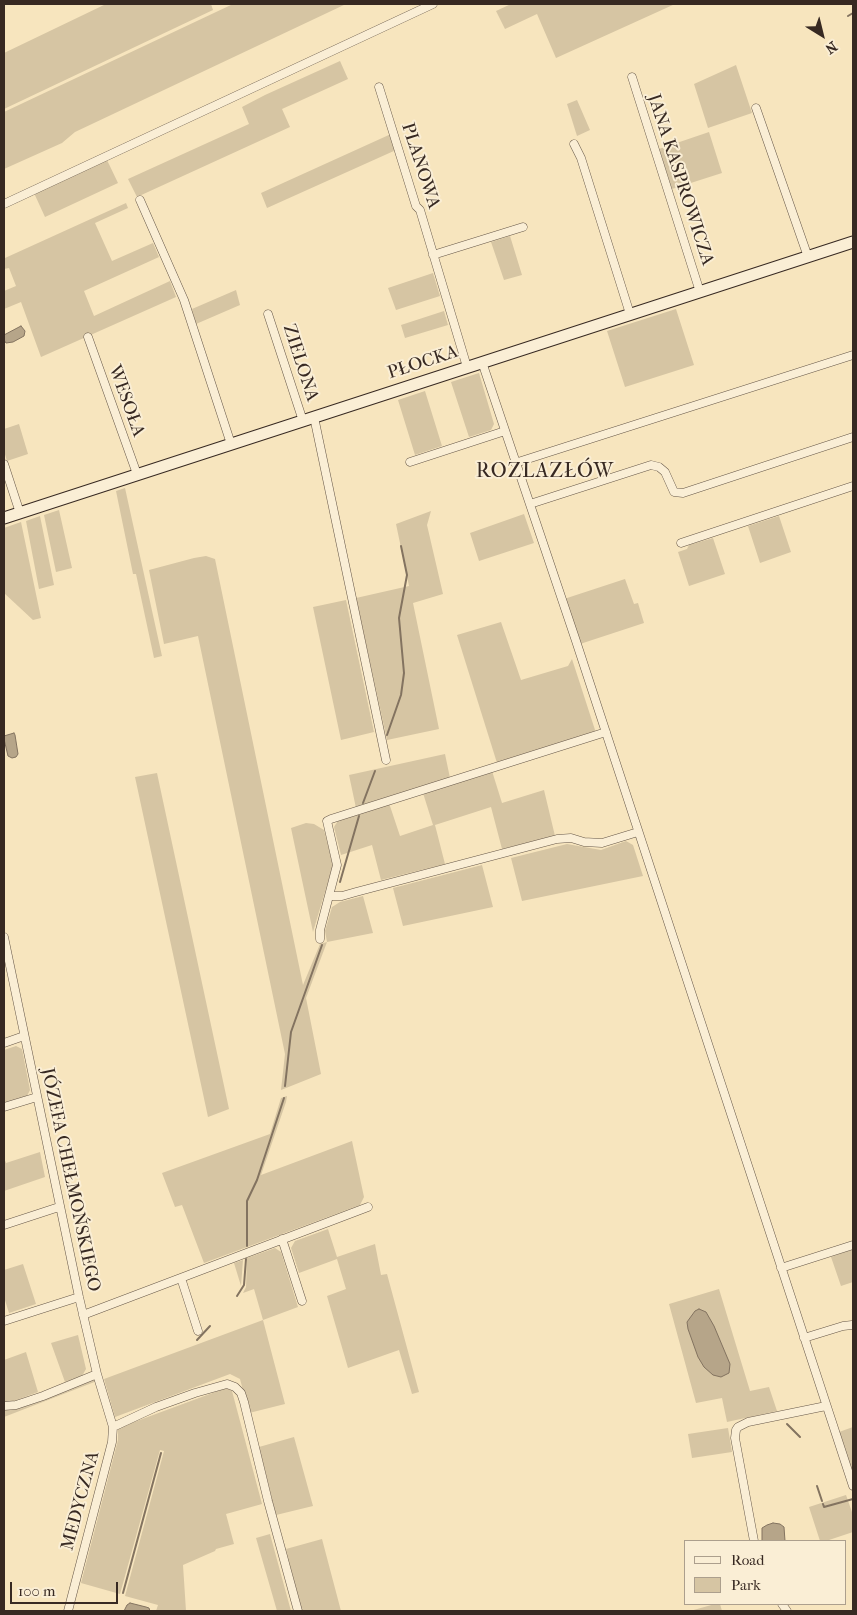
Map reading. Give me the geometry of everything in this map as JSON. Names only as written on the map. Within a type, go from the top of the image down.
[{"type":"street","points":[[4,204],[433,4]]},
{"type":"street","name":"JANA KASPROWICZA","points":[[632,77],[700,292]]},
{"type":"street","name":"PLANOWA","points":[[379,87],[467,367]]},
{"type":"street","points":[[756,108],[808,257]]},
{"type":"street","points":[[574,144],[581,158],[630,314]]},
{"type":"street","points":[[140,200],[184,300],[231,444]]},
{"type":"street","points":[[433,255],[523,228]]},
{"type":"street","name":"PŁOCKA","points":[[4,518],[853,242]]},
{"type":"street","name":"ZIELONA","points":[[268,314],[303,421]]},
{"type":"street","name":"WESOŁA","points":[[88,337],[137,474]]},
{"type":"street","points":[[515,463],[853,355]]},
{"type":"street","points":[[482,362],[606,732],[853,1486]]},
{"type":"street","points":[[314,417],[386,760]]},
{"type":"street","points":[[410,462],[505,431]]},
{"type":"street","points":[[530,504],[651,465],[659,466],[665,472],[674,492],[683,493],[853,437]]},
{"type":"street","points":[[4,464],[20,512]]},
{"type":"street","points":[[681,543],[853,486]]},
{"type":"street","points":[[320,939],[320,930],[337,865],[327,821],[606,732]]},
{"type":"street","points":[[330,896],[342,896],[557,839],[571,838],[584,842],[602,843],[638,832]]},
{"type":"street","name":"JÓZEFA CHEŁMOŃSKIEGO","points":[[4,937],[83,1315],[97,1374],[113,1427]]},
{"type":"street","points":[[4,987],[13,984]]},
{"type":"street","points":[[4,1043],[24,1036]]},
{"type":"street","points":[[4,1107],[37,1096]]},
{"type":"street","points":[[4,1225],[59,1207]]},
{"type":"street","points":[[83,1315],[368,1207]]},
{"type":"street","points":[[282,1239],[302,1301]]},
{"type":"street","points":[[781,1268],[853,1245]]},
{"type":"street","points":[[180,1278],[198,1331]]},
{"type":"street","points":[[4,1321],[79,1297]]},
{"type":"street","points":[[804,1338],[843,1326],[853,1325]]},
{"type":"street","points":[[4,1406],[16,1405],[97,1374]]},
{"type":"street","points":[[113,1427],[156,1406],[195,1393],[227,1384],[235,1387],[241,1394],[244,1402],[268,1501],[298,1611]]},
{"type":"street","points":[[754,1540],[737,1447],[736,1430],[738,1426],[748,1422],[826,1406]]},
{"type":"street","name":"MEDYCZNA","points":[[68,1611],[112,1442],[113,1427]]},
{"type":"green space","points":[[106,4],[211,4],[213,10],[4,109],[4,53]]},
{"type":"green space","points":[[233,4],[346,4],[75,132],[62,143],[4,169],[4,112]]},
{"type":"green space","points":[[511,4],[675,4],[556,58],[537,14],[505,29],[496,11]]},
{"type":"green space","points":[[340,61],[348,79],[282,109],[290,127],[137,197],[128,179],[249,124],[242,107]]},
{"type":"green space","points":[[736,65],[752,113],[708,128],[694,84]]},
{"type":"green space","points":[[577,100],[590,130],[577,136],[567,104]]},
{"type":"green space","points":[[709,132],[722,173],[672,189],[659,149]]},
{"type":"green space","points":[[391,134],[396,150],[267,208],[261,193]]},
{"type":"green space","points":[[107,160],[118,183],[45,217],[34,193]]},
{"type":"green space","points":[[126,203],[128,208],[95,223],[112,261],[153,243],[159,257],[84,291],[94,316],[170,281],[176,297],[41,357],[21,302],[4,309],[4,291],[16,286],[9,268],[4,269],[4,255],[5,258]]},
{"type":"green space","points":[[510,236],[522,275],[504,280],[491,242]]},
{"type":"green space","points":[[433,273],[440,296],[396,310],[388,288]]},
{"type":"green space","points":[[236,290],[240,305],[196,324],[192,309]]},
{"type":"green space","points":[[676,309],[694,365],[625,387],[607,331]]},
{"type":"green space","points":[[444,311],[448,325],[405,338],[401,325]]},
{"type":"green space","points":[[479,373],[494,424],[491,430],[469,437],[451,382]]},
{"type":"green space","points":[[425,391],[442,446],[415,455],[398,400]]},
{"type":"green space","points":[[19,424],[28,454],[7,461],[4,451],[4,429]]},
{"type":"green space","points":[[125,488],[162,656],[154,658],[136,574],[133,574],[116,491]]},
{"type":"green space","points":[[59,510],[72,568],[56,572],[44,515]]},
{"type":"green space","points":[[431,511],[427,525],[443,594],[413,603],[439,729],[387,740],[356,598],[409,586],[396,524]]},
{"type":"green space","points":[[524,514],[534,543],[479,561],[470,533]]},
{"type":"green space","points":[[40,516],[54,585],[39,589],[26,521]]},
{"type":"green space","points":[[779,516],[791,552],[760,563],[748,526]]},
{"type":"green space","points":[[21,522],[41,618],[33,620],[4,593],[4,528]]},
{"type":"green space","points":[[713,538],[725,574],[689,586],[678,552],[687,549],[689,545]]},
{"type":"green space","points":[[206,556],[215,559],[303,985],[320,944],[327,942],[306,998],[321,1074],[281,1090],[285,1054],[198,636],[164,644],[149,570]]},
{"type":"green space","points":[[625,579],[634,604],[638,603],[644,623],[580,644],[564,599]]},
{"type":"green space","points":[[346,600],[374,732],[341,740],[313,607]]},
{"type":"green space","points":[[501,622],[521,680],[568,666],[572,659],[596,733],[497,763],[457,635]]},
{"type":"green space","points":[[445,754],[450,778],[356,808],[349,775]]},
{"type":"green space","points":[[492,771],[502,803],[544,790],[555,836],[502,849],[491,807],[435,825],[445,864],[381,880],[372,845],[341,855],[334,827],[339,819],[389,803],[400,836],[433,825],[423,793]]},
{"type":"green space","points":[[157,773],[229,1109],[208,1117],[135,777]]},
{"type":"green space","points":[[306,823],[314,824],[324,830],[333,865],[313,932],[291,828]]},
{"type":"green space","points":[[626,841],[633,845],[643,876],[522,901],[511,858],[567,844],[601,850]]},
{"type":"green space","points":[[482,865],[493,907],[403,926],[393,888]]},
{"type":"green space","points":[[363,896],[373,933],[327,942],[325,931],[332,907],[340,902]]},
{"type":"green space","points":[[16,1046],[22,1049],[30,1090],[27,1096],[4,1103],[4,1050]]},
{"type":"green space","points":[[287,1096],[261,1175],[352,1141],[364,1197],[360,1205],[204,1263],[182,1205],[175,1207],[162,1173],[270,1134],[281,1098]]},
{"type":"green space","points":[[40,1152],[45,1177],[4,1191],[4,1158],[6,1163]]},
{"type":"green space","points":[[328,1229],[337,1257],[375,1244],[381,1275],[387,1274],[419,1392],[412,1394],[399,1350],[348,1368],[327,1296],[346,1289],[337,1259],[299,1273],[291,1248],[295,1241]]},
{"type":"green space","points":[[275,1248],[281,1252],[298,1307],[263,1320],[254,1289],[243,1293],[246,1287],[247,1258]]},
{"type":"green space","points":[[853,1249],[853,1282],[841,1286],[831,1257]]},
{"type":"green space","points":[[243,1260],[241,1286],[234,1263]]},
{"type":"green space","points":[[23,1264],[36,1304],[9,1313],[4,1297],[4,1270]]},
{"type":"green space","points":[[719,1289],[750,1391],[769,1387],[777,1411],[727,1422],[722,1398],[696,1403],[669,1304]]},
{"type":"green space","points":[[263,1320],[285,1404],[249,1413],[240,1379],[230,1374],[115,1417],[104,1379]]},
{"type":"green space","points":[[78,1335],[86,1369],[82,1376],[65,1382],[51,1343]]},
{"type":"green space","points":[[26,1352],[38,1392],[11,1402],[4,1402],[4,1360]]},
{"type":"green space","points":[[93,1379],[97,1381],[4,1417],[4,1408]]},
{"type":"green space","points":[[226,1388],[232,1391],[262,1504],[226,1514],[234,1544],[216,1549],[183,1565],[186,1611],[156,1611],[158,1605],[125,1596],[164,1451],[160,1450],[120,1594],[81,1583],[118,1440],[118,1428]]},
{"type":"green space","points":[[853,1427],[853,1474],[839,1432]]},
{"type":"green space","points":[[728,1428],[732,1452],[692,1458],[688,1434]]},
{"type":"green space","points":[[294,1437],[313,1506],[276,1515],[259,1447]]},
{"type":"green space","points":[[846,1495],[853,1515],[853,1532],[829,1540],[820,1540],[809,1507]]},
{"type":"green space","points":[[270,1534],[291,1611],[277,1611],[256,1538]]},
{"type":"green space","points":[[322,1539],[341,1611],[302,1611],[286,1549]]},
{"type":"green space","points":[[711,1605],[720,1605],[722,1611],[690,1611]]},
{"type":"shaded area","points":[[21,326],[25,331],[24,336],[13,342],[6,343],[4,335]]},
{"type":"shaded area","points":[[14,733],[18,754],[12,758],[8,756],[4,736]]},
{"type":"shaded area","points":[[699,1309],[706,1312],[714,1326],[730,1364],[729,1373],[721,1377],[713,1375],[704,1367],[698,1357],[688,1329],[687,1322],[695,1311]]},
{"type":"shaded area","points":[[773,1523],[784,1527],[785,1540],[762,1540],[762,1528]]},
{"type":"shaded area","points":[[130,1603],[149,1608],[150,1611],[124,1611]]},
{"type":"waterway","points":[[848,16],[853,13]]},
{"type":"waterway","points":[[387,735],[401,695],[404,673],[399,618],[407,575],[401,546]]},
{"type":"waterway","points":[[363,803],[375,771]]},
{"type":"waterway","points":[[340,882],[359,816]]},
{"type":"waterway","points":[[285,1086],[291,1032],[322,945]]},
{"type":"waterway","points":[[247,1246],[247,1201],[257,1180],[284,1098]]},
{"type":"waterway","points":[[237,1296],[244,1285],[246,1259]]},
{"type":"waterway","points":[[197,1340],[210,1326]]},
{"type":"waterway","points":[[787,1424],[800,1437]]},
{"type":"waterway","points":[[123,1593],[161,1453]]},
{"type":"waterway","points":[[817,1486],[822,1501]]},
{"type":"waterway","points":[[823,1504],[824,1507],[853,1499]]},
{"type":"district","name":"ROZLAZŁÓW","points":[[545,472]]}]
